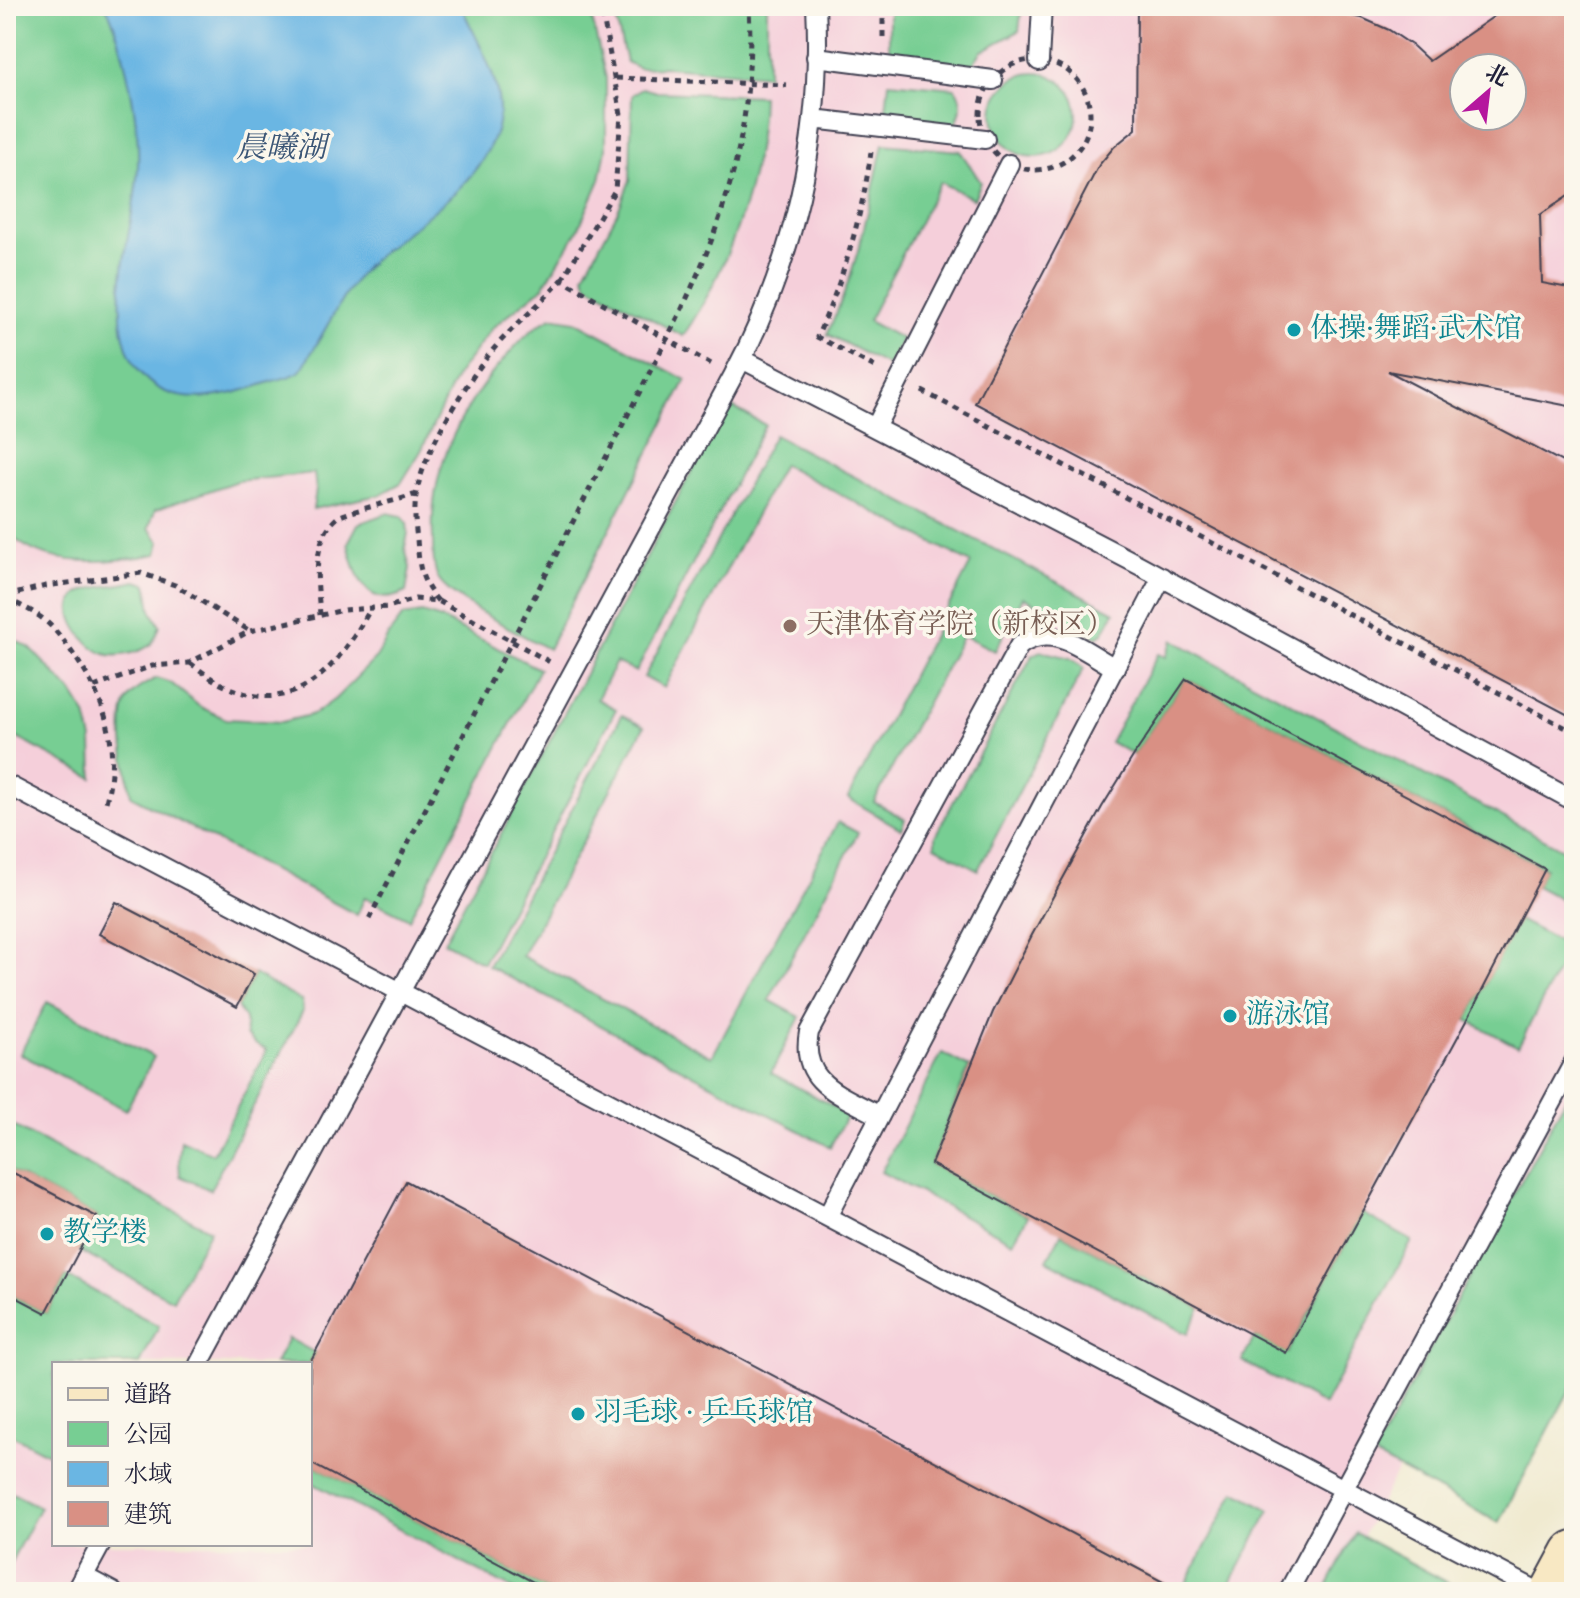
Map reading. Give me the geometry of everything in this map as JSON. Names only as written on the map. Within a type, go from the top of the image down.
[{"type":"main road","points":[[1553,1592],[1574,1553]]},
{"type":"lane","points":[[200,1362],[733,376],[763,315],[793,230],[805,177],[813,119],[816,6]]},
{"type":"lane","points":[[1039,61],[1042,6]]},
{"type":"lane","points":[[816,57],[993,80]]},
{"type":"lane","points":[[813,119],[985,139]]},
{"type":"lane","points":[[875,428],[1009,164]]},
{"type":"lane","points":[[742,359],[1162,577],[1574,801]]},
{"type":"lane","points":[[828,1215],[1162,577]]},
{"type":"lane","points":[[880,1116],[828,1087],[811,1069],[806,1046],[809,1032],[1019,646],[1032,636],[1047,635],[1064,640],[1115,668]]},
{"type":"lane","points":[[6,784],[1539,1592]]},
{"type":"lane","points":[[1288,1592],[1574,1062]]},
{"type":"lane","points":[[100,1546],[79,1584],[113,1592]]},
{"type":"path","points":[[572,673],[438,601],[424,584],[419,561],[416,494],[443,428],[476,373],[496,347],[562,280],[615,190],[621,115],[601,6]]},
{"type":"path","points":[[369,919],[710,249],[732,183],[741,139],[748,83],[749,6]]},
{"type":"path","points":[[1029,60],[1039,61],[1061,67],[1083,88],[1090,118],[1081,147],[1056,166],[1026,170],[1009,164],[995,153],[985,139],[980,122],[981,104],[993,80],[1012,65],[1029,60]]},
{"type":"path","points":[[616,78],[815,86]]},
{"type":"path","points":[[875,127],[865,194],[851,249],[817,337],[1574,732]]},
{"type":"path","points":[[562,280],[733,376]]},
{"type":"path","points":[[320,615],[317,562],[326,533],[338,517],[416,494]]},
{"type":"path","points":[[6,597],[46,586],[141,573],[175,585],[250,631]]},
{"type":"path","points":[[6,597],[40,616],[66,643],[104,707],[112,741],[112,770],[105,805],[92,830]]},
{"type":"path","points":[[94,687],[152,666],[189,663],[250,631],[344,610],[388,607],[415,599],[438,601]]},
{"type":"path","points":[[189,663],[221,684],[243,693],[266,696],[293,694],[317,681],[337,661],[354,639],[371,608]]},
{"type":"shaded area","name":"天津体育学院（新校区）","points":[[6,6],[1574,6],[1574,1137],[1333,1592],[6,1592]]},
{"type":"green space","points":[[6,6],[589,6],[606,78],[606,149],[600,180],[577,232],[543,287],[492,328],[457,375],[421,451],[401,483],[379,495],[313,509],[316,490],[314,473],[237,481],[155,510],[149,528],[160,542],[157,554],[141,557],[104,561],[67,560],[33,550],[15,538],[6,526],[6,221],[13,177],[14,130],[6,97]]},
{"type":"green space","points":[[613,6],[767,6],[767,75],[665,67],[639,68],[626,62]]},
{"type":"green space","points":[[889,6],[1022,6],[1019,31],[982,51],[972,65],[889,58]]},
{"type":"green space","points":[[1035,73],[1058,80],[1070,92],[1077,115],[1070,138],[1058,150],[1035,157],[1012,150],[1000,138],[993,115],[1000,92],[1012,80]]},
{"type":"green space","points":[[889,82],[955,88],[961,106],[955,125],[885,118]]},
{"type":"green space","points":[[642,88],[657,92],[762,96],[755,159],[739,221],[715,281],[683,336],[588,285],[584,275],[618,211],[630,180],[632,95]]},
{"type":"green space","points":[[883,144],[960,151],[981,182],[974,199],[940,182],[868,321],[902,339],[888,366],[827,334],[854,265]]},
{"type":"green space","points":[[552,317],[575,321],[686,380],[548,649],[473,607],[439,580],[434,560],[433,512],[442,464],[462,418],[490,376],[522,340]]},
{"type":"green space","points":[[727,404],[765,425],[636,672],[616,662],[597,699],[616,709],[483,963],[444,942]]},
{"type":"green space","points":[[774,435],[1115,612],[1103,633],[1097,637],[1023,597],[995,651],[963,635],[874,802],[905,819],[901,829],[848,798],[971,563],[783,464],[664,688],[644,677]]},
{"type":"green space","points":[[387,513],[401,516],[407,523],[405,548],[410,568],[406,592],[381,597],[372,594],[359,578],[348,543],[358,524]]},
{"type":"green space","points":[[136,581],[147,584],[151,610],[160,626],[153,641],[138,651],[105,654],[89,644],[76,626],[71,607],[74,599],[87,590]]},
{"type":"green space","points":[[422,613],[441,619],[539,669],[409,919],[365,897],[357,915],[131,796],[123,721],[127,701],[136,690],[156,678],[171,683],[200,707],[226,719],[282,722],[314,714],[335,699],[376,658],[403,616]]},
{"type":"green space","points":[[6,635],[30,648],[72,692],[86,715],[92,740],[93,778],[6,732]]},
{"type":"green space","points":[[1173,640],[1574,855],[1574,906],[1536,886],[1545,868],[1186,679],[1134,755],[1110,742],[1158,654],[1166,657]]},
{"type":"green space","points":[[1040,651],[1070,658],[1084,668],[978,870],[935,846],[935,836],[1032,656]]},
{"type":"green space","points":[[622,715],[644,727],[522,956],[712,1057],[838,822],[858,833],[769,1000],[800,1017],[771,1073],[848,1114],[830,1147],[488,966]]},
{"type":"green space","points":[[1518,920],[1570,947],[1518,1047],[1467,1020]]},
{"type":"green space","points":[[254,974],[302,1001],[303,1011],[210,1190],[180,1176],[181,1140],[213,1154],[267,1050],[246,1035],[245,1019],[237,1007]]},
{"type":"green space","points":[[47,1002],[154,1057],[126,1110],[20,1054]]},
{"type":"green space","points":[[942,1053],[969,1067],[931,1164],[1028,1216],[1013,1242],[881,1172]]},
{"type":"green space","points":[[1574,1083],[1574,1382],[1499,1523],[1373,1455]]},
{"type":"green space","points":[[8,1123],[210,1230],[173,1300],[79,1251],[97,1217],[6,1169]]},
{"type":"green space","points":[[1362,1213],[1412,1241],[1324,1405],[1242,1361],[1255,1336],[1287,1353]]},
{"type":"green space","points":[[1061,1234],[1201,1308],[1187,1334],[1047,1260]]},
{"type":"green space","points":[[66,1276],[159,1326],[141,1362],[52,1362],[52,1456],[6,1432],[6,1292],[46,1313]]},
{"type":"green space","points":[[288,1338],[315,1353],[310,1362],[276,1362]]},
{"type":"green space","points":[[312,1464],[552,1592],[518,1592],[312,1483]]},
{"type":"green space","points":[[6,1490],[40,1507],[6,1571]]},
{"type":"green space","points":[[1235,1491],[1270,1510],[1226,1592],[1166,1592],[1182,1591]]},
{"type":"green space","points":[[1355,1533],[1460,1589],[1458,1592],[1324,1592]]},
{"type":"water","name":"晨曦湖","points":[[106,6],[461,6],[484,53],[496,87],[499,104],[494,137],[483,158],[455,192],[360,274],[303,368],[296,374],[223,395],[189,397],[157,388],[144,377],[130,356],[120,303],[136,190],[138,148],[125,62]]},
{"type":"building","name":"体操·舞蹈·武术馆","points":[[1137,6],[1342,6],[1342,14],[1362,18],[1389,30],[1429,61],[1509,6],[1564,6],[1574,18],[1574,192],[1540,215],[1542,283],[1574,289],[1574,407],[1388,371],[1574,468],[1574,718],[975,403],[1099,165],[1114,147],[1136,129]]},
{"type":"building","name":"游泳馆","points":[[1186,679],[1545,869],[1467,1020],[1286,1353],[931,1164],[993,1012],[1032,935],[1102,807]]},
{"type":"building","points":[[116,902],[254,974],[237,1007],[99,934]]},
{"type":"building","name":"教学楼","points":[[6,1169],[97,1217],[46,1313],[6,1292]]},
{"type":"building","name":"羽毛球 · 乒乓球馆","points":[[406,1181],[1182,1592],[552,1592],[312,1464],[310,1362]]},
{"type":"place","name":"体操·舞蹈·武术馆","points":[[1294,330]]},
{"type":"place","name":"天津体育学院（新校区）","points":[[790,626]]},
{"type":"place","name":"游泳馆","points":[[1230,1016]]},
{"type":"place","name":"教学楼","points":[[47,1234]]},
{"type":"place","name":"羽毛球 · 乒乓球馆","points":[[578,1414]]}]
